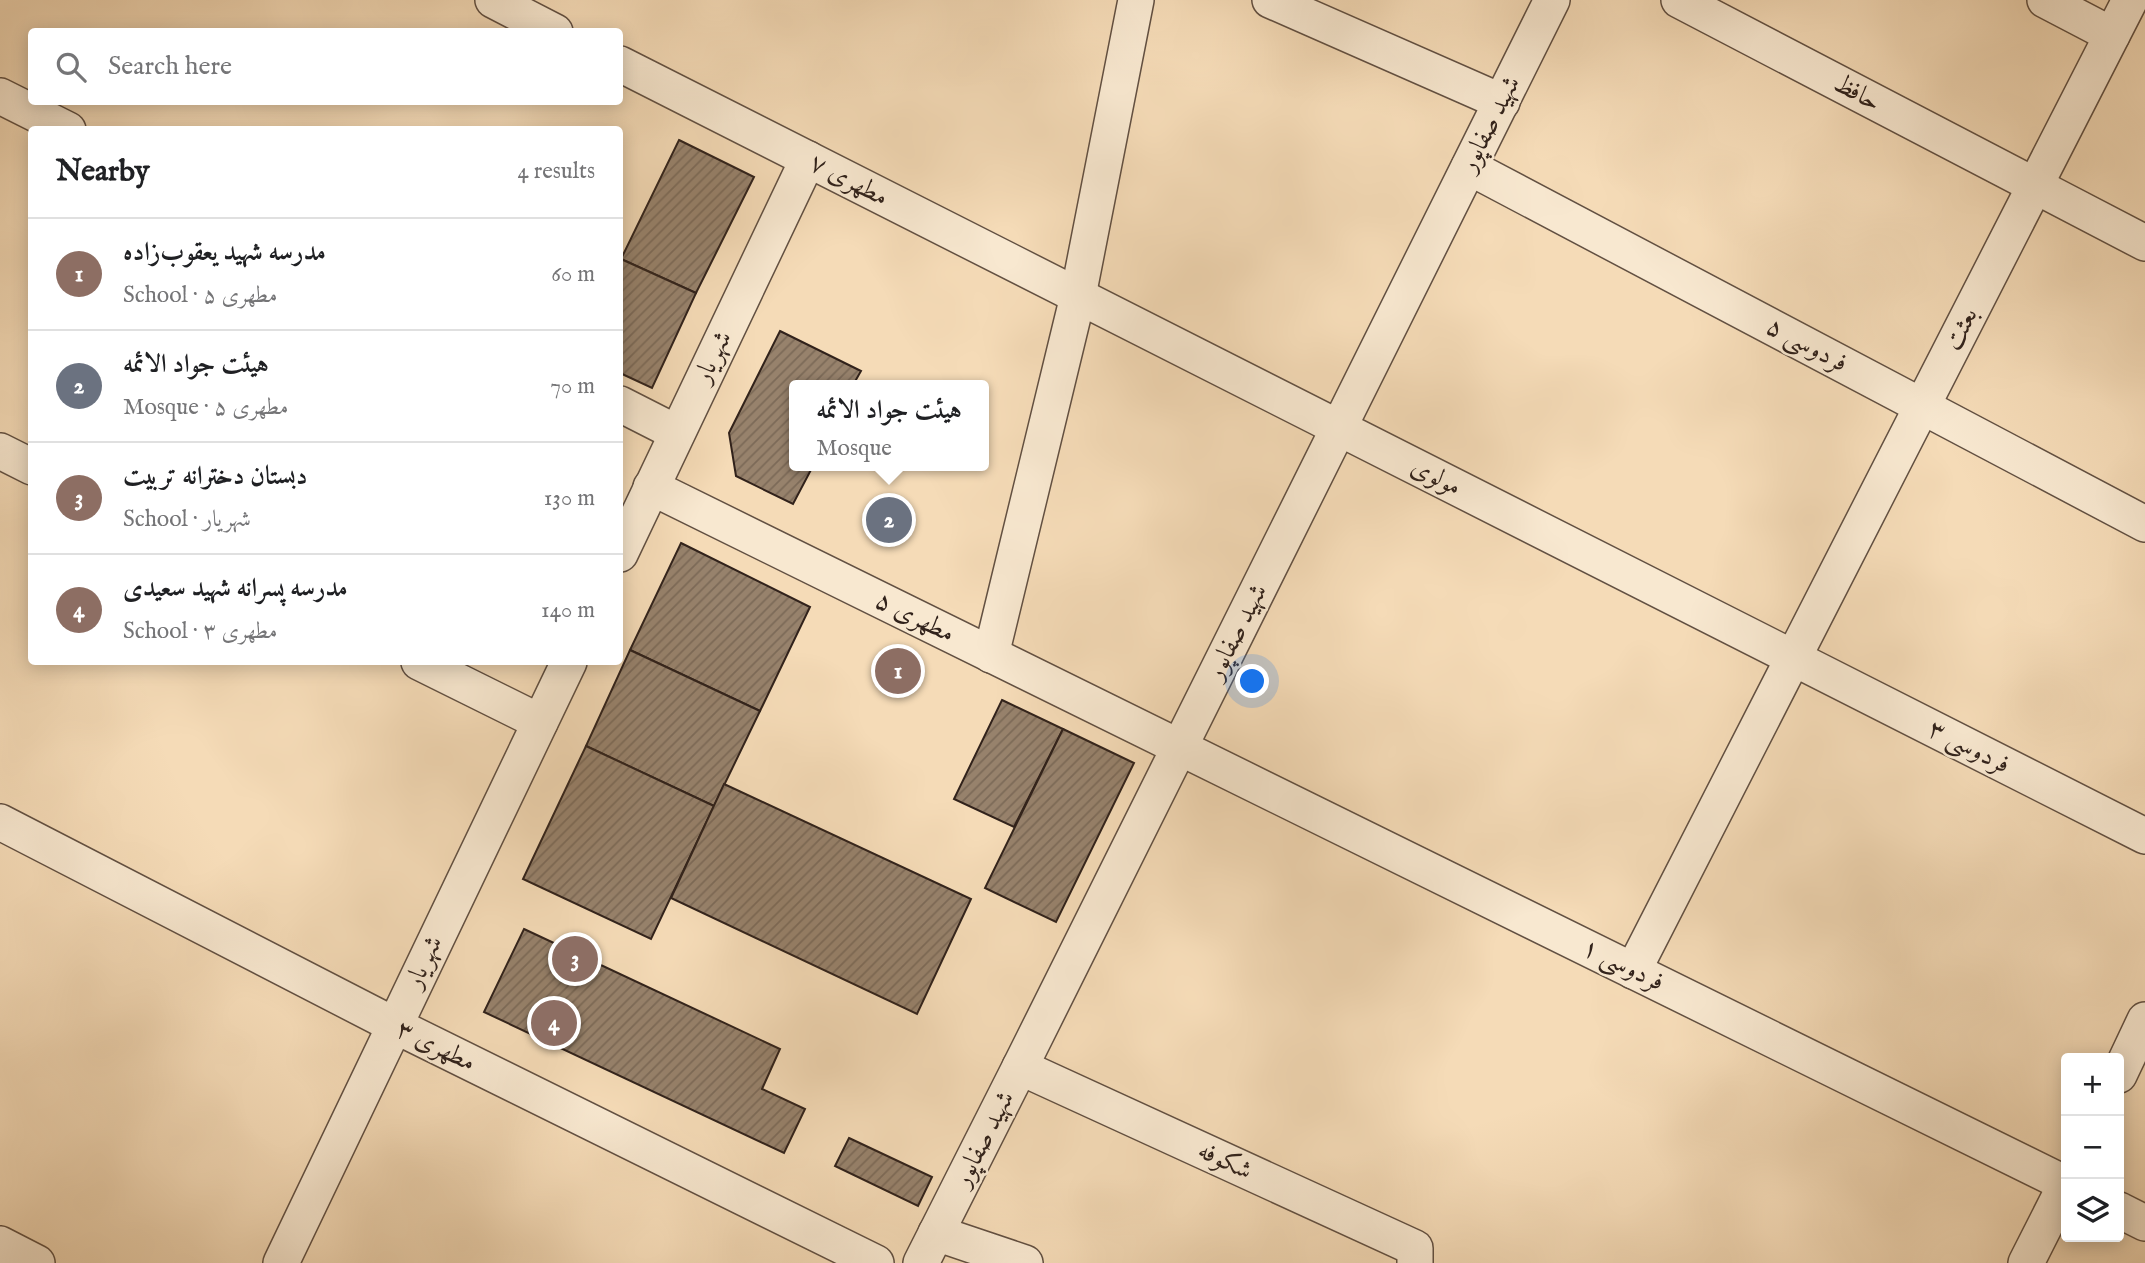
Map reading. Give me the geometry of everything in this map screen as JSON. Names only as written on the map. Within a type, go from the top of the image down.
[{"type":"street","points":[[493,0],[547,28]]},
{"type":"street","points":[[991,655],[1078,296],[1136,0]]},
{"type":"street","points":[[1270,0],[1502,102]]},
{"type":"street","name":"شهید صفاپور","points":[[928,1248],[1552,0]]},
{"type":"street","name":"حافظ","points":[[1679,0],[2145,243]]},
{"type":"street","points":[[2045,0],[2112,35]]},
{"type":"street","name":"بعثت","points":[[1633,971],[2130,0]]},
{"type":"street","name":"مطهری ۷","points":[[623,66],[1078,296]]},
{"type":"street","points":[[0,96],[60,126]]},
{"type":"street","name":"شهریار","points":[[623,548],[808,159]]},
{"type":"street","name":"فردوسی ۵","points":[[1469,167],[2145,524]]},
{"type":"street","name":"مولوی","points":[[1078,296],[1793,658]]},
{"type":"street","points":[[623,406],[677,433]]},
{"type":"street","points":[[0,451],[28,465]]},
{"type":"street","name":"مطهری ۵","points":[[651,487],[1179,747]]},
{"type":"street","name":"فردوسی ۳","points":[[1793,658],[2145,836]]},
{"type":"street","points":[[425,665],[540,722]]},
{"type":"street","name":"شهریار","points":[[281,1263],[568,665]]},
{"type":"street","name":"فردوسی ۱","points":[[1179,747],[2061,1182]]},
{"type":"street","name":"مطهری ۳","points":[[0,822],[394,1025],[876,1263]]},
{"type":"street","points":[[2124,1064],[2145,1020]]},
{"type":"street","name":"شکوفه","points":[[1020,1067],[1415,1248],[1415,1263]]},
{"type":"street","points":[[2026,1263],[2061,1194]]},
{"type":"street","points":[[2124,1212],[2145,1223]]},
{"type":"street","points":[[0,1244],[37,1263]]},
{"type":"street","points":[[928,1248],[1025,1263]]},
{"type":"building","points":[[679,140],[754,177],[696,293],[623,260],[623,255]]},
{"type":"building","points":[[623,260],[696,293],[652,388],[623,374]]},
{"type":"building","points":[[780,331],[861,371],[856,380],[789,380],[789,471],[810,471],[793,504],[736,476],[729,433]]},
{"type":"building","points":[[681,543],[810,607],[760,711],[630,650]]},
{"type":"building","points":[[630,650],[760,711],[714,806],[586,746]]},
{"type":"building","points":[[1002,700],[1063,729],[1014,827],[954,799]]},
{"type":"building","points":[[1063,729],[1134,763],[1056,922],[985,888]]},
{"type":"building","points":[[586,746],[714,806],[651,939],[523,879]]},
{"type":"building","points":[[724,784],[971,899],[917,1014],[671,898]]},
{"type":"building","points":[[524,929],[780,1049],[762,1089],[805,1109],[784,1153],[484,1012]]},
{"type":"building","points":[[849,1138],[932,1177],[918,1206],[835,1166]]},
{"type":"place","name":"هیئت جواد الائمه","points":[[889,520]]},
{"type":"place","name":"مدرسه شهید یعقوب‌زاده","points":[[898,671]]},
{"type":"place","name":"دبستان دخترانه تربیت","points":[[575,959]]},
{"type":"place","name":"مدرسه پسرانه شهید سعیدی","points":[[554,1023]]}]
